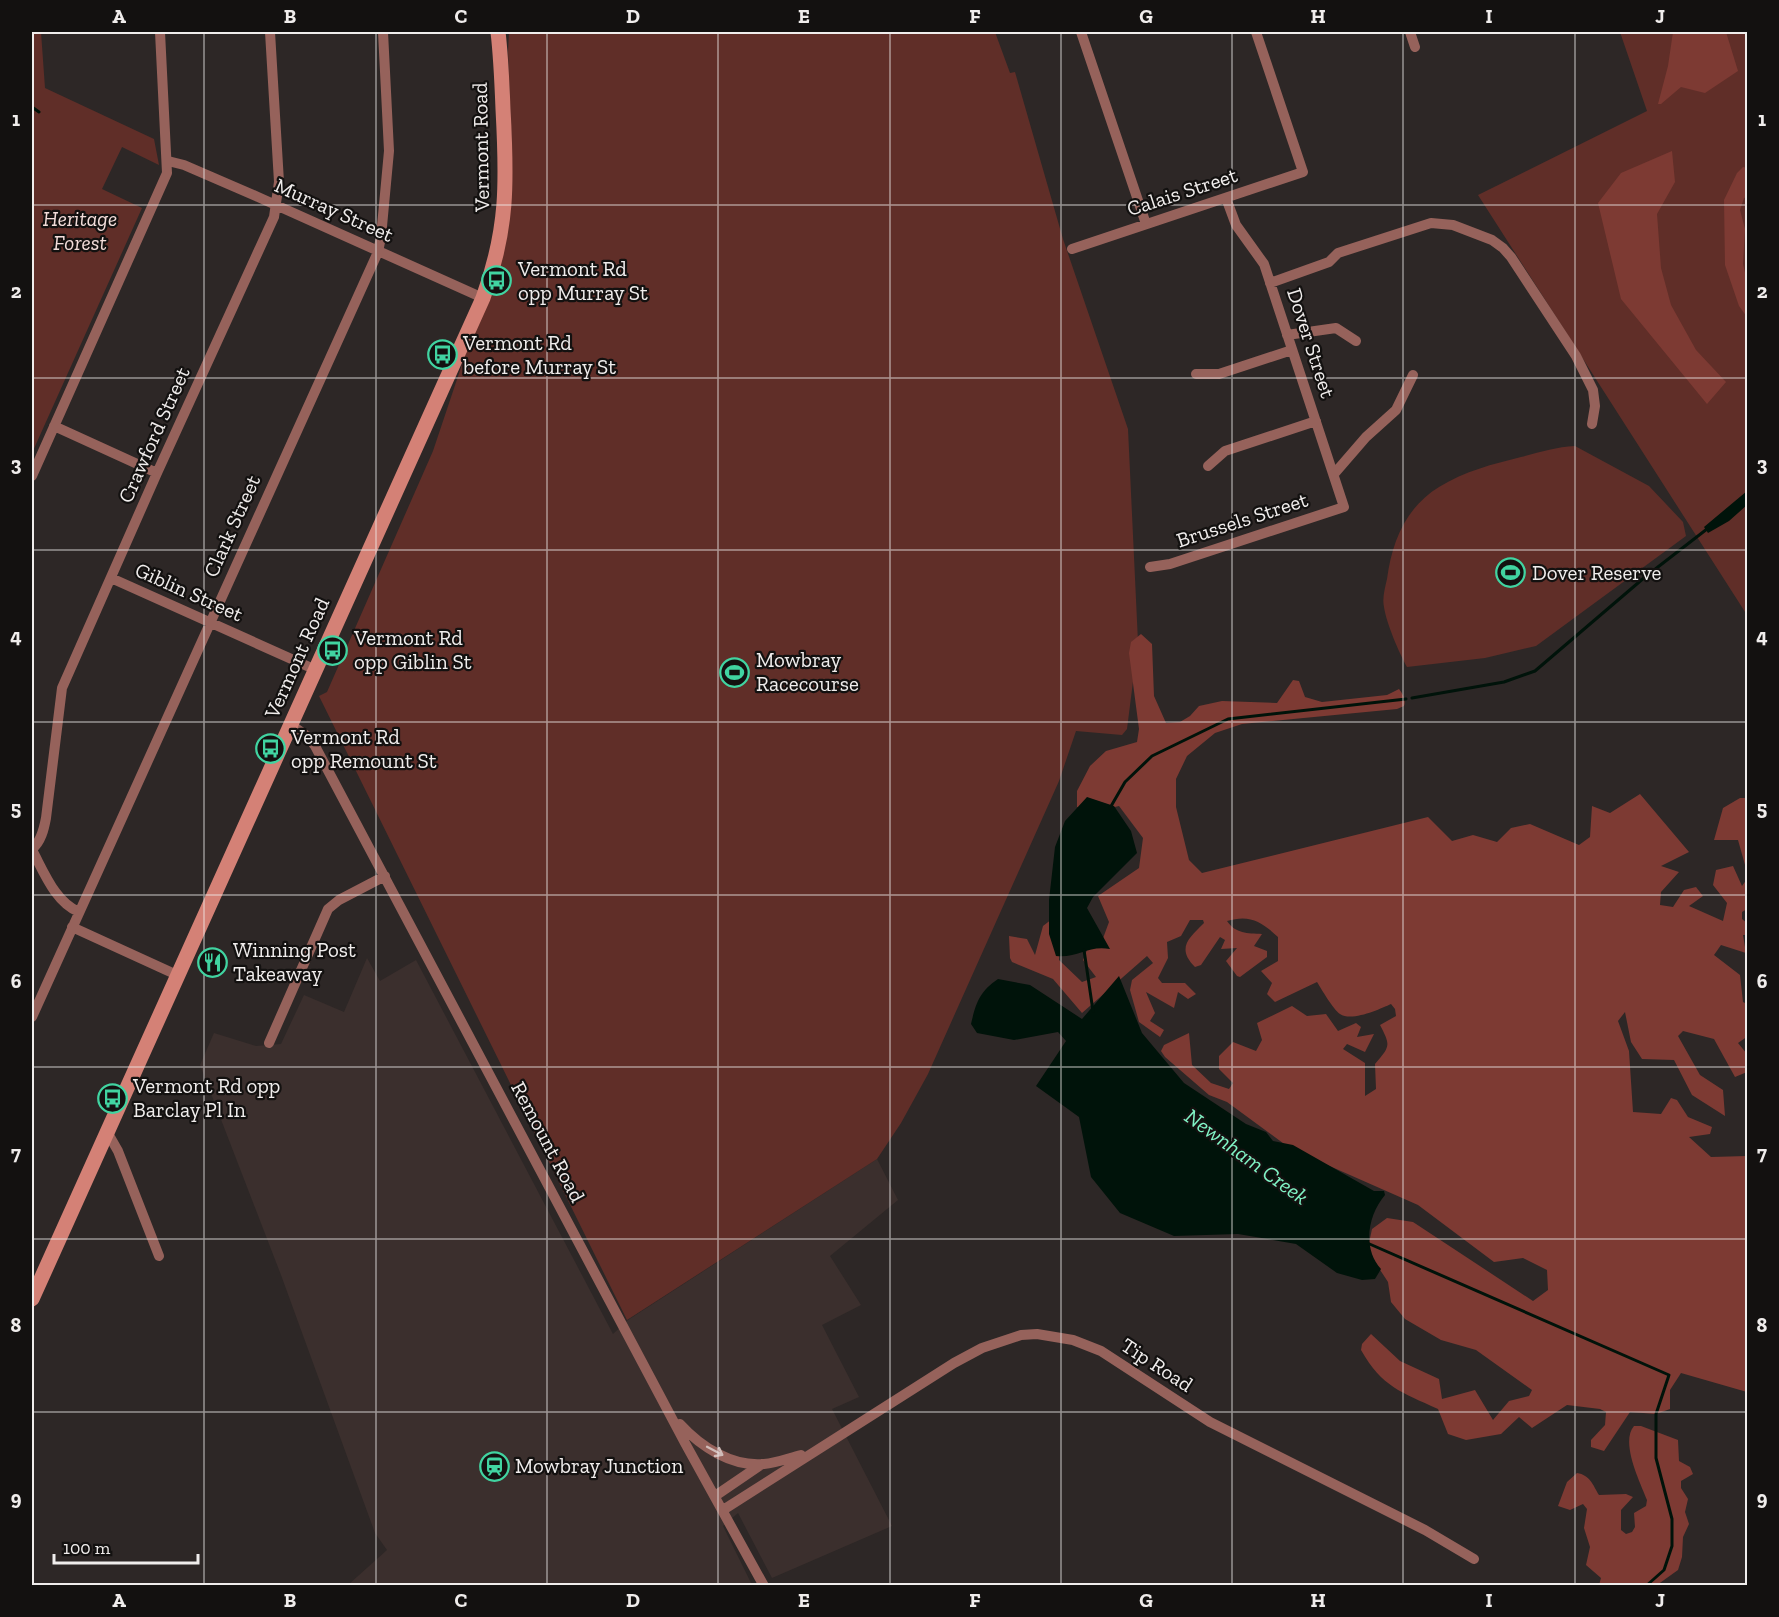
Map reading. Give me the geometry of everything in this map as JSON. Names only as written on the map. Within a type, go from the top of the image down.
[{"type":"street","points":[[32,476],[167,174],[160,32]]},
{"type":"street","name":"Crawford Street","points":[[32,849],[36,846],[46,818],[62,688],[157,473],[270,227],[277,206],[279,182],[270,32]]},
{"type":"street","name":"Clark Street","points":[[32,1017],[378,252],[389,151],[383,32]]},
{"type":"street","name":"Vermont Road","points":[[32,1299],[483,298],[497,254],[505,204],[506,157],[500,32]]},
{"type":"street","points":[[1081,32],[1146,224]]},
{"type":"street","name":"Calais Street","points":[[1072,249],[1303,172],[1256,32]]},
{"type":"street","points":[[1410,32],[1415,47]]},
{"type":"street","name":"Murray Street","points":[[168,161],[184,165],[483,298]]},
{"type":"street","name":"Dover Street","points":[[1226,198],[1236,225],[1264,264],[1344,507]]},
{"type":"street","points":[[1270,283],[1329,262],[1338,253],[1431,223],[1453,225],[1492,240],[1511,257],[1576,356],[1593,390],[1595,406],[1592,424]]},
{"type":"street","points":[[1287,335],[1336,328],[1356,341]]},
{"type":"street","points":[[1196,374],[1219,374],[1292,350]]},
{"type":"street","points":[[1334,474],[1366,437],[1396,410],[1413,375]]},
{"type":"street","points":[[1208,466],[1225,451],[1316,421]]},
{"type":"street","points":[[54,426],[157,473]]},
{"type":"street","name":"Brussels Street","points":[[1150,567],[1170,564],[1344,507]]},
{"type":"street","name":"Giblin Street","points":[[111,578],[316,670]]},
{"type":"street","name":"Remount Road","points":[[290,724],[307,736],[315,746],[670,1414],[764,1586]]},
{"type":"street","points":[[32,849],[61,900],[71,909],[79,912]]},
{"type":"street","points":[[269,1043],[328,909],[339,900],[385,876]]},
{"type":"street","points":[[72,927],[177,975]]},
{"type":"street","points":[[106,1135],[110,1137],[118,1151],[159,1256]]},
{"type":"street","name":"Tip Road","points":[[723,1510],[954,1363],[982,1348],[1021,1335],[1053,1335],[1101,1351],[1210,1422],[1425,1530],[1473,1559]]},
{"type":"street","name":"Tip Road","points":[[670,1414],[692,1437],[714,1453],[760,1466]]},
{"type":"street","name":"Tip Road","points":[[715,1496],[760,1466],[816,1450]]},
{"type":"street","points":[[760,1466],[767,1481]]},
{"type":"shaded area","points":[[1673,32],[1726,32],[1738,71],[1705,93],[1681,87],[1658,104],[1668,66]]},
{"type":"shaded area","points":[[1672,151],[1675,182],[1657,214],[1661,268],[1671,305],[1696,350],[1726,382],[1707,404],[1621,299],[1598,203],[1621,173]]},
{"type":"shaded area","points":[[1743,167],[1748,168],[1747,197],[1744,198],[1740,210],[1745,229],[1743,264],[1747,281],[1747,317],[1739,306],[1725,265],[1724,200],[1737,173]]},
{"type":"shaded area","points":[[1141,634],[1152,644],[1154,696],[1166,723],[1180,722],[1190,716],[1199,706],[1222,701],[1277,703],[1293,680],[1299,681],[1305,697],[1322,702],[1387,695],[1399,689],[1403,695],[1404,706],[1397,709],[1242,724],[1215,733],[1187,756],[1176,779],[1176,807],[1189,860],[1202,873],[1428,817],[1452,841],[1473,835],[1497,842],[1511,828],[1530,824],[1579,845],[1590,837],[1592,806],[1610,813],[1640,794],[1689,852],[1661,866],[1679,872],[1661,892],[1660,905],[1673,907],[1684,890],[1696,887],[1703,896],[1689,906],[1723,921],[1727,903],[1713,885],[1716,870],[1733,866],[1742,886],[1747,879],[1747,909],[1742,912],[1742,919],[1747,923],[1747,935],[1743,935],[1746,953],[1721,945],[1714,955],[1740,975],[1743,1002],[1747,1004],[1748,1036],[1738,1043],[1747,1054],[1747,1072],[1735,1077],[1714,1039],[1683,1031],[1678,1036],[1700,1075],[1723,1090],[1725,1116],[1692,1095],[1674,1060],[1642,1059],[1631,1042],[1625,1012],[1618,1021],[1629,1051],[1633,1112],[1661,1114],[1671,1098],[1677,1100],[1688,1117],[1712,1127],[1710,1134],[1689,1137],[1711,1157],[1747,1156],[1747,1392],[1681,1373],[1670,1390],[1670,1409],[1656,1414],[1630,1412],[1604,1451],[1591,1447],[1591,1440],[1605,1425],[1606,1412],[1600,1409],[1567,1405],[1532,1428],[1519,1417],[1501,1434],[1466,1440],[1448,1434],[1438,1409],[1393,1387],[1369,1362],[1361,1350],[1362,1344],[1371,1334],[1400,1361],[1439,1379],[1442,1399],[1475,1390],[1493,1420],[1509,1401],[1529,1396],[1532,1390],[1476,1350],[1441,1340],[1405,1319],[1391,1302],[1388,1282],[1371,1256],[1369,1243],[1372,1229],[1387,1218],[1413,1222],[1533,1301],[1548,1290],[1547,1270],[1523,1258],[1494,1262],[1418,1205],[1291,1149],[1227,1102],[1209,1095],[1161,1051],[1164,1045],[1189,1033],[1192,1065],[1211,1083],[1229,1089],[1233,1083],[1219,1069],[1219,1056],[1233,1042],[1256,1051],[1262,1040],[1257,1023],[1292,1006],[1307,1016],[1326,1014],[1338,1031],[1356,1023],[1361,1027],[1357,1037],[1374,1034],[1365,1052],[1347,1044],[1343,1049],[1365,1063],[1365,1096],[1376,1089],[1375,1064],[1387,1046],[1386,1037],[1380,1025],[1396,1016],[1391,1004],[1366,1014],[1345,1016],[1334,1008],[1317,982],[1275,1002],[1267,994],[1272,983],[1261,971],[1278,961],[1278,937],[1267,927],[1242,918],[1227,921],[1238,931],[1262,934],[1254,946],[1267,951],[1267,957],[1240,977],[1226,961],[1237,948],[1221,949],[1225,940],[1220,937],[1201,965],[1195,967],[1189,960],[1186,954],[1187,943],[1204,923],[1203,920],[1190,920],[1181,936],[1167,942],[1168,958],[1158,978],[1162,983],[1185,983],[1196,994],[1188,999],[1178,992],[1174,1008],[1146,992],[1155,1013],[1150,1021],[1164,1030],[1160,1037],[1139,1022],[1130,990],[1132,980],[1153,963],[1147,956],[1082,1013],[1053,979],[1012,962],[1009,936],[1027,939],[1035,955],[1043,926],[1052,919],[1060,925],[1059,960],[1082,982],[1096,977],[1083,960],[1089,945],[1102,941],[1109,922],[1098,896],[1139,868],[1143,838],[1119,806],[1094,812],[1077,807],[1077,791],[1090,766],[1106,751],[1137,742],[1139,729],[1129,653],[1131,642]]},
{"type":"shaded area","points":[[1740,798],[1747,798],[1747,872],[1738,840],[1714,840],[1723,808]]},
{"type":"shaded area","points":[[367,958],[380,981],[416,960],[613,1334],[628,1320],[877,1159],[898,1200],[830,1256],[861,1305],[822,1325],[859,1397],[832,1409],[892,1526],[772,1578],[738,1513],[723,1526],[752,1585],[348,1585],[387,1550],[375,1533],[281,1275],[200,1065],[214,1033],[256,1046],[281,1044],[304,995],[344,1012]]},
{"type":"shaded area","points":[[1634,1426],[1641,1426],[1678,1440],[1679,1461],[1690,1467],[1693,1474],[1681,1481],[1681,1488],[1688,1499],[1685,1512],[1689,1524],[1683,1537],[1682,1557],[1678,1570],[1657,1585],[1599,1585],[1601,1578],[1586,1565],[1590,1547],[1584,1528],[1587,1509],[1583,1504],[1570,1510],[1558,1506],[1567,1482],[1577,1473],[1581,1474],[1591,1481],[1599,1495],[1626,1494],[1633,1497],[1621,1510],[1621,1530],[1626,1534],[1632,1532],[1635,1527],[1634,1513],[1646,1506],[1647,1500],[1630,1452],[1630,1433]]},
{"type":"green space","name":"Heritage Forest","points":[[32,32],[41,32],[45,88],[154,139],[159,165],[122,147],[102,189],[142,208],[32,453]]},
{"type":"green space","name":"Mowbray Racecourse","points":[[509,32],[995,32],[1010,73],[1015,72],[1063,239],[1128,429],[1138,642],[1127,729],[1122,735],[1076,731],[1059,781],[928,1074],[901,1123],[877,1159],[627,1320],[319,696],[327,692],[433,451],[503,242],[512,152]]},
{"type":"green space","points":[[1620,32],[1747,32],[1747,615],[1478,195],[1647,111]]},
{"type":"green space","name":"Dover Reserve","points":[[1575,446],[1649,486],[1683,522],[1686,536],[1536,646],[1485,658],[1407,667],[1390,629],[1383,600],[1392,552],[1402,527],[1417,505],[1439,487],[1479,469],[1548,450]]},
{"type":"water","points":[[1747,491],[1747,505],[1729,521],[1708,533],[1704,527]]},
{"type":"water","points":[[1087,797],[1114,806],[1131,831],[1137,853],[1093,897],[1087,908],[1110,949],[1102,948],[1056,956],[1049,934],[1049,900],[1055,847],[1065,821]]},
{"type":"water","points":[[1119,976],[1142,1033],[1184,1083],[1246,1124],[1266,1132],[1273,1141],[1293,1145],[1374,1191],[1384,1191],[1385,1195],[1371,1222],[1369,1242],[1375,1261],[1381,1269],[1375,1279],[1362,1280],[1337,1273],[1296,1244],[1238,1234],[1174,1236],[1120,1213],[1091,1177],[1079,1117],[1036,1086],[1066,1041],[1058,1032],[1014,1040],[977,1033],[971,1024],[979,998],[998,979],[1030,985],[1082,1019]]},
{"type":"waterway","points":[[32,107],[39,112]]},
{"type":"waterway","name":"Newnham Creek","points":[[1412,698],[1504,682],[1535,671],[1645,577],[1707,529]]},
{"type":"waterway","name":"Newnham Creek","points":[[1110,808],[1125,782],[1152,756],[1228,719],[1406,699]]},
{"type":"waterway","name":"Newnham Creek","points":[[1084,950],[1093,1011]]},
{"type":"waterway","name":"Newnham Creek","points":[[1365,1242],[1669,1375],[1656,1414],[1656,1458],[1672,1519],[1672,1546],[1664,1570],[1646,1586]]},
{"type":"place","name":"Vermont Rd opp Murray St","points":[[497,281]]},
{"type":"place","name":"Vermont Rd before Murray St","points":[[442,355]]},
{"type":"place","name":"Dover Reserve","points":[[1511,573]]},
{"type":"place","name":"Vermont Rd opp Giblin St","points":[[333,650]]},
{"type":"place","name":"Mowbray Racecourse","points":[[735,672]]},
{"type":"place","name":"Vermont Rd opp Remount St","points":[[270,749]]},
{"type":"place","name":"Winning Post Takeaway","points":[[212,962]]},
{"type":"place","name":"Vermont Rd opp Barclay Pl In","points":[[112,1098]]},
{"type":"place","name":"Mowbray Junction","points":[[494,1466]]}]
